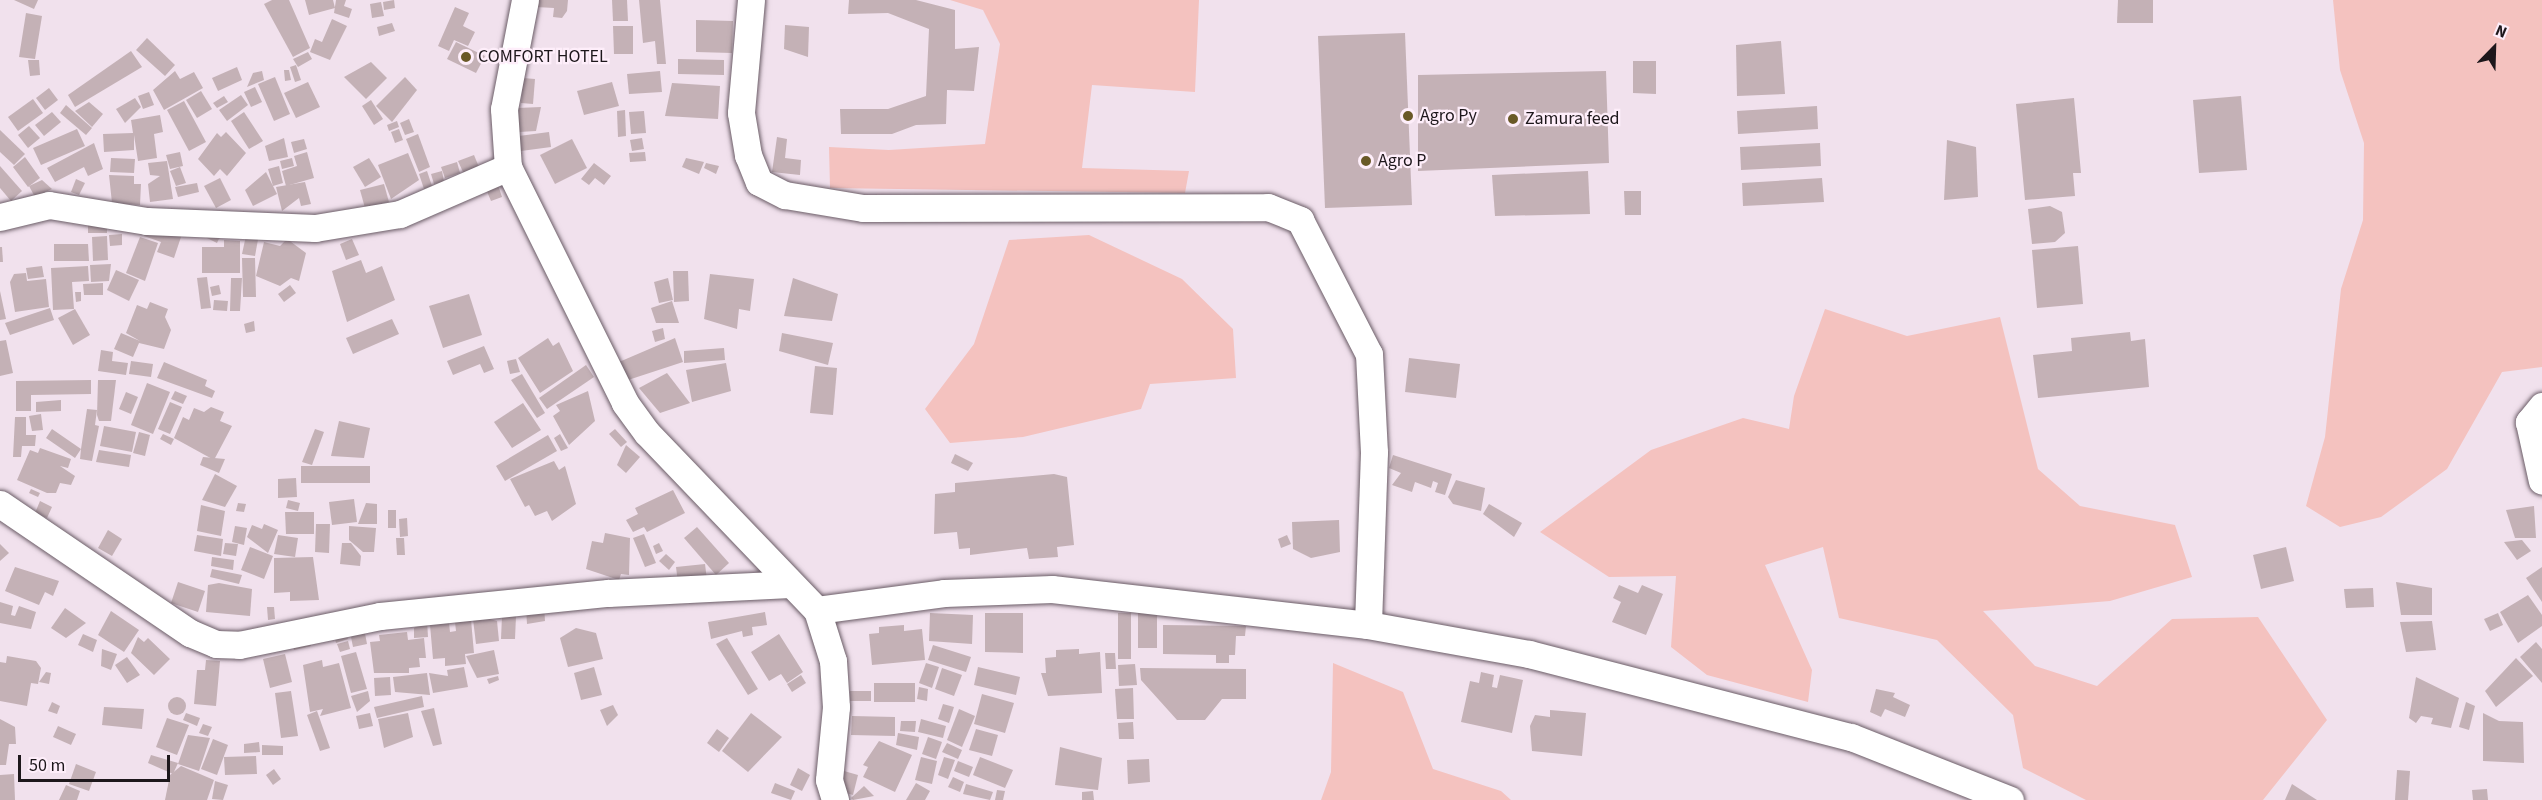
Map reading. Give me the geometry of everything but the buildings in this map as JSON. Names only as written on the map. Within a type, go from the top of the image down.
[{"type":"street","points":[[525,0],[504,109],[508,167],[625,403],[790,585],[817,610],[833,661],[836,707],[827,793]]},
{"type":"street","points":[[751,0],[741,114],[759,182],[785,195],[875,208],[1268,207],[1300,220],[1369,354],[1374,452],[1368,625]]},
{"type":"street","points":[[0,217],[49,204],[147,221],[315,228],[400,214],[508,167]]},
{"type":"street","points":[[2542,406],[2529,422],[2542,481]]},
{"type":"street","points":[[0,504],[190,633],[216,644],[239,645],[403,614],[608,593],[790,585]]},
{"type":"street","points":[[817,610],[944,593],[1052,589],[1368,625],[1529,654],[1851,737],[2010,800]]},
{"type":"shaded area","points":[[950,0],[1199,0],[1195,92],[1092,85],[1082,168],[1189,171],[1185,193],[830,188],[829,147],[889,150],[985,144],[1000,44],[983,10]]},
{"type":"shaded area","points":[[2333,0],[2542,0],[2542,367],[2502,372],[2447,469],[2381,517],[2340,527],[2306,506],[2325,437],[2341,289],[2363,220],[2364,143],[2340,70]]},
{"type":"shaded area","points":[[1089,235],[1182,279],[1233,329],[1236,378],[1150,384],[1141,409],[1023,437],[950,443],[925,409],[974,344],[1009,240]]},
{"type":"shaded area","points":[[1825,309],[1907,336],[2000,317],[2038,469],[2080,506],[2175,525],[2192,577],[2110,601],[1983,611],[2035,666],[2097,686],[2172,619],[2258,617],[2327,720],[2263,800],[2086,800],[2023,768],[2013,715],[1937,640],[1839,618],[1823,547],[1765,565],[1812,670],[1808,702],[1707,675],[1671,647],[1676,576],[1609,577],[1540,532],[1651,450],[1743,418],[1789,429],[1794,396]]},
{"type":"shaded area","points":[[1333,663],[1403,692],[1433,769],[1501,791],[1511,800],[1321,800],[1331,772]]},
{"type":"place","name":"COMFORT HOTEL","points":[[466,57]]},
{"type":"place","name":"Agro Py","points":[[1408,116]]},
{"type":"place","name":"Zamura feed","points":[[1513,119]]},
{"type":"place","name":"Agro P","points":[[1366,161]]}]
